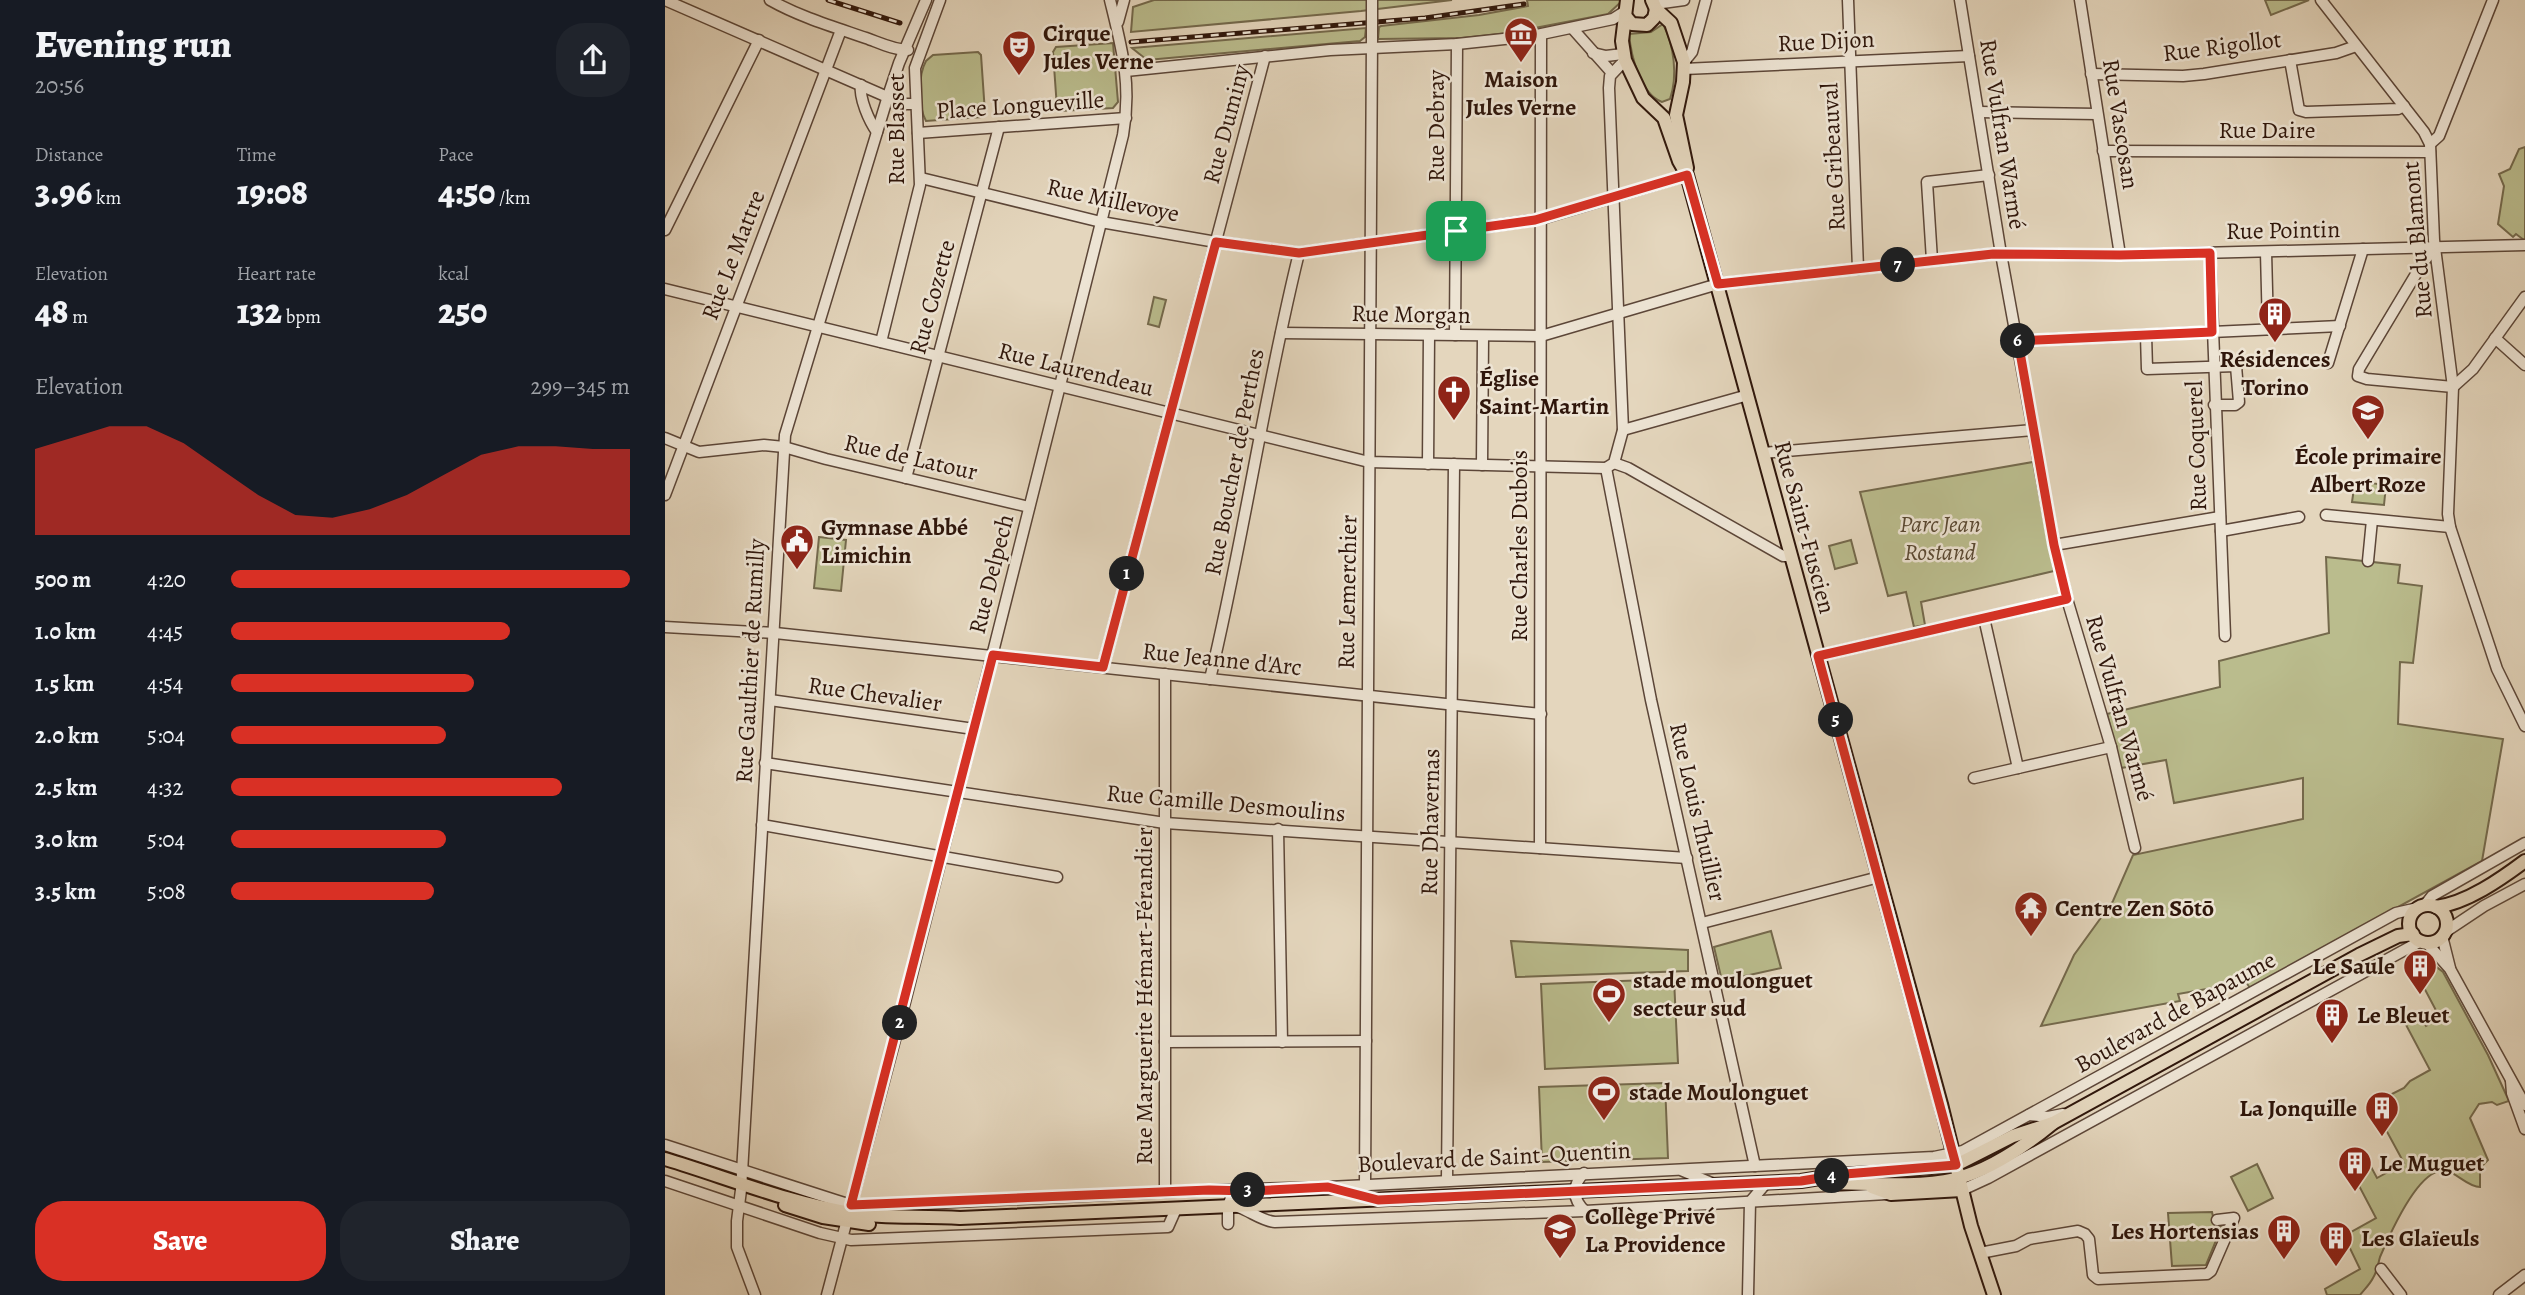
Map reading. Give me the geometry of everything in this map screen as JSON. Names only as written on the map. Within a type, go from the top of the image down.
[{"type":"main road","points":[[1627,6],[1632,24],[1647,25],[1654,18],[1655,4]]},
{"type":"main road","points":[[1627,6],[1622,41],[1624,57],[1643,98],[1673,124],[1682,91],[1684,65],[1671,23],[1655,4]]},
{"type":"main road","points":[[1657,110],[1668,110],[1677,106]]},
{"type":"main road","name":"Rue Saint-Fuscien","points":[[1673,124],[1679,161],[1687,175],[1718,284],[1957,1172],[1994,1295]]},
{"type":"main road","name":"Boulevard de Bapaume","points":[[2359,955],[2422,910],[2444,906],[2522,865]]},
{"type":"main road","name":"Boulevard de Bapaume","points":[[1957,1172],[1983,1168],[2025,1145],[2053,1123],[2398,936],[2435,941],[2476,891]]},
{"type":"main road","points":[[2420,939],[2422,910],[2443,911],[2445,930]]},
{"type":"main road","name":"Boulevard de Bapaume","points":[[1957,1172],[2022,1139],[2037,1127],[2053,1123]]},
{"type":"main road","points":[[665,1159],[849,1213]]},
{"type":"main road","points":[[665,1165],[741,1181]]},
{"type":"main road","points":[[1861,1183],[1871,1179],[1957,1172]]},
{"type":"main road","points":[[1861,1183],[1891,1194],[1957,1172]]},
{"type":"main road","name":"Boulevard de Saint-Quentin","points":[[849,1213],[953,1218],[1801,1181],[1845,1174],[1957,1172]]},
{"type":"main road","name":"Boulevard de Saint-Quentin","points":[[1801,1181],[1816,1184],[1861,1183]]},
{"type":"street","points":[[665,0],[906,104],[916,104]]},
{"type":"street","points":[[770,0],[790,11],[841,30],[904,50],[923,49]]},
{"type":"street","name":"Rue Gaulthier de Rumilly","points":[[755,1295],[737,1247],[784,447],[787,427],[888,96],[926,0]]},
{"type":"street","name":"Rue Blasset","points":[[881,342],[921,178],[915,68],[940,0]]},
{"type":"street","name":"Rue Delpech","points":[[827,1295],[942,857],[1126,118],[1126,71],[1118,23],[1110,0]]},
{"type":"street","name":"Rue Delpech","points":[[1118,23],[1123,0]]},
{"type":"street","name":"Rue Lemerchier","points":[[1365,1184],[1372,0]]},
{"type":"street","points":[[1655,4],[1684,0]]},
{"type":"street","points":[[1684,65],[1692,52],[1706,0]]},
{"type":"street","name":"Rue Gribeauval","points":[[1848,0],[1858,269]]},
{"type":"street","name":"Rue Vulfran Warmé","points":[[1960,0],[2001,254],[2054,545],[2067,599],[2111,747],[2136,848]]},
{"type":"street","name":"Rue Vascosan","points":[[2080,0],[2120,255]]},
{"type":"street","name":"Rue du Blamont","points":[[2321,0],[2424,132],[2430,148],[2435,247],[2453,387],[2448,514],[2450,527],[2497,668],[2525,726]]},
{"type":"street","points":[[2430,148],[2439,136],[2493,0]]},
{"type":"street","points":[[1126,71],[1372,43],[1457,44],[1541,35],[1613,19],[1627,6]]},
{"type":"street","points":[[1572,28],[1612,73]]},
{"type":"street","name":"Rue Le Mattre","points":[[665,495],[841,30]]},
{"type":"street","name":"Rue Charles Dubois","points":[[1540,848],[1541,35]]},
{"type":"street","points":[[665,230],[758,40]]},
{"type":"street","name":"Rue Debray","points":[[1455,335],[1457,44]]},
{"type":"street","name":"Rue Rigollot","points":[[2091,74],[2183,76],[2290,60],[2356,46]]},
{"type":"street","points":[[1593,52],[1624,57]]},
{"type":"street","name":"Rue Duminy","points":[[1103,667],[1265,56]]},
{"type":"street","name":"Rue Dijon","points":[[1684,65],[1969,56]]},
{"type":"street","points":[[1624,57],[1612,73],[1609,88],[1623,430],[1610,465],[1628,468],[1783,556],[1791,556]]},
{"type":"street","points":[[2290,60],[2299,110],[2345,111],[2403,106]]},
{"type":"street","points":[[861,85],[860,91],[877,132]]},
{"type":"street","points":[[1979,112],[2097,114]]},
{"type":"street","name":"Place Longueville","points":[[918,133],[1126,118]]},
{"type":"street","name":"Rue Cozette","points":[[906,478],[999,127]]},
{"type":"street","name":"Rue Daire","points":[[2103,151],[2430,148]]},
{"type":"street","name":"Rue Millevoye","points":[[921,178],[1101,222],[1299,253],[1541,219],[1687,175]]},
{"type":"street","points":[[1932,260],[1927,182],[1989,175]]},
{"type":"street","name":"Rue Pointin","points":[[1718,284],[2001,254],[2120,255],[2525,245]]},
{"type":"street","points":[[2435,247],[2359,369],[2358,376],[2453,387],[2473,369],[2525,297]]},
{"type":"street","points":[[2328,363],[2363,249]]},
{"type":"street","points":[[2266,252],[2268,329]]},
{"type":"street","name":"Rue Boucher de Perthes","points":[[1210,679],[1299,253]]},
{"type":"street","name":"Rue Coquerel","points":[[2210,253],[2225,636]]},
{"type":"street","name":"Rue Morgan","points":[[1281,333],[1541,336],[1718,284]]},
{"type":"street","name":"Rue Laurendeau","points":[[665,289],[1369,463],[1610,465]]},
{"type":"street","points":[[2018,341],[2340,326]]},
{"type":"street","points":[[1428,464],[1429,335]]},
{"type":"street","points":[[1482,465],[1483,335]]},
{"type":"street","points":[[2146,335],[2147,369],[2237,366],[2239,402],[2235,405],[2214,405]]},
{"type":"street","points":[[2495,338],[2525,365]]},
{"type":"street","points":[[1623,430],[1748,395]]},
{"type":"street","points":[[1763,453],[2033,430]]},
{"type":"street","name":"Rue de Latour","points":[[665,438],[706,452],[764,445],[784,447],[1029,507]]},
{"type":"street","name":"Rue Dhavernas","points":[[1447,1180],[1454,464]]},
{"type":"street","name":"Rue Louis Thuillier","points":[[1610,465],[1636,629],[1755,1166]]},
{"type":"street","points":[[2326,515],[2450,527]]},
{"type":"street","points":[[2054,545],[2220,517]]},
{"type":"street","points":[[2221,531],[2298,517]]},
{"type":"street","points":[[2368,561],[2372,520]]},
{"type":"street","points":[[1818,656],[2067,599]]},
{"type":"street","points":[[1984,618],[2018,768]]},
{"type":"street","name":"Rue Jeanne d'Arc","points":[[665,627],[772,633],[1541,714]]},
{"type":"street","name":"Rue Marguerite Hémart-Férandier","points":[[1165,674],[1165,1192]]},
{"type":"street","name":"Rue Chevalier","points":[[770,701],[974,729]]},
{"type":"street","points":[[1974,778],[2111,747]]},
{"type":"street","name":"Rue Camille Desmoulins","points":[[765,763],[1165,823],[1687,858]]},
{"type":"street","points":[[762,825],[1057,877]]},
{"type":"street","points":[[1278,829],[1282,1042]]},
{"type":"street","name":"Boulevard de Bapaume","points":[[1957,1172],[2029,1115],[2396,914],[2422,910],[2432,896],[2525,843]]},
{"type":"street","points":[[1702,923],[1879,877]]},
{"type":"street","points":[[2450,968],[2445,930],[2525,884]]},
{"type":"street","points":[[1957,1172],[1988,1178],[2420,939],[2450,968],[2525,1105]]},
{"type":"street","points":[[1165,1042],[1366,1041]]},
{"type":"street","points":[[2511,1080],[2512,1093],[2525,1129]]},
{"type":"street","points":[[2029,1115],[2047,1117],[2072,1113]]},
{"type":"street","points":[[665,1145],[741,1181]]},
{"type":"street","name":"Boulevard de Saint-Quentin","points":[[849,1213],[912,1203],[1251,1191],[1755,1166],[1957,1172]]},
{"type":"street","points":[[1676,1169],[1714,1184]]},
{"type":"street","points":[[1584,1173],[1574,1191],[1575,1199],[1585,1210]]},
{"type":"street","points":[[665,1181],[841,1238],[860,1240],[1168,1227],[1176,1209]]},
{"type":"street","points":[[1748,1295],[1750,1202],[1767,1182]]},
{"type":"street","points":[[1328,1187],[1378,1200]]},
{"type":"street","points":[[1228,1224],[1231,1198],[1251,1191]]},
{"type":"street","name":"Boulevard de Saint-Quentin","points":[[1231,1206],[1254,1212],[1264,1221],[1275,1222],[1891,1194]]},
{"type":"street","name":"Boulevard de Saint-Quentin","points":[[912,1203],[953,1218]]},
{"type":"street","points":[[1980,1252],[2016,1246],[2029,1239],[2078,1231],[2089,1239],[2093,1275],[2098,1279],[2207,1274],[2211,1271],[2234,1218],[2217,1220]]},
{"type":"street","points":[[2381,1269],[2401,1295]]},
{"type":"street","points":[[2499,1295],[2525,1275]]},
{"type":"green space","points":[[1154,0],[1452,0],[1131,32],[1133,7]]},
{"type":"green space","points":[[1527,0],[1623,0],[1608,14],[1509,33],[1462,38],[1378,39],[1381,26],[1479,15],[1528,6]]},
{"type":"green space","points":[[2265,0],[2309,0],[2271,15]]},
{"type":"green space","points":[[1663,24],[1672,51],[1674,71],[1670,99],[1662,102],[1654,98],[1642,83],[1629,34],[1651,32]]},
{"type":"green space","points":[[1366,28],[1365,37],[1360,41],[1147,60],[1132,48]]},
{"type":"green space","points":[[1113,43],[1118,102],[1113,108],[1060,111],[1057,108],[1053,52],[1056,47]]},
{"type":"green space","points":[[978,52],[981,55],[985,113],[982,117],[926,121],[921,107],[920,91],[921,74],[926,61],[933,55]]},
{"type":"green space","points":[[2525,147],[2524,240],[2516,234],[2513,237],[2498,224],[2504,186],[2499,174],[2510,169],[2519,149]]},
{"type":"green space","points":[[1154,297],[1166,300],[1159,327],[1148,324]]},
{"type":"green space","name":"Parc Jean Rostand","points":[[2033,462],[2054,571],[1921,602],[1925,625],[1914,627],[1906,592],[1888,596],[1860,492]]},
{"type":"green space","points":[[2355,481],[2386,485],[2384,505],[2352,502]]},
{"type":"green space","points":[[819,537],[846,540],[841,591],[814,588]]},
{"type":"green space","points":[[1851,540],[1857,563],[1835,569],[1829,546]]},
{"type":"green space","points":[[2326,557],[2400,565],[2398,583],[2422,586],[2413,663],[2400,662],[2398,724],[2503,739],[2482,861],[2250,988],[2246,982],[2178,994],[2180,1001],[2041,1026],[2074,955],[2113,901],[2133,855],[2303,819],[2303,778],[2174,803],[2166,760],[2121,768],[2107,714],[2220,687],[2219,661],[2329,633]]},
{"type":"green space","points":[[1771,931],[1781,968],[1722,981],[1714,947]]},
{"type":"green space","points":[[1511,941],[1688,950],[1688,971],[1516,977]]},
{"type":"green space","points":[[2417,958],[2430,962],[2443,972],[2488,1055],[2509,1101],[2497,1105],[2492,1102],[2479,1104],[2470,1118],[2488,1160],[2480,1168],[2480,1187],[2446,1171],[2432,1174],[2413,1194],[2397,1221],[2369,1285],[2360,1295],[2327,1295],[2325,1289],[2360,1269],[2344,1236],[2376,1218],[2346,1161],[2363,1152],[2377,1178],[2404,1163],[2372,1104],[2404,1088],[2410,1081],[2430,1070],[2405,1023],[2420,1015],[2426,1026],[2440,1018],[2410,961]]},
{"type":"green space","name":"stade moulonguet secteur sud","points":[[1674,979],[1678,1063],[1545,1069],[1541,984]]},
{"type":"green space","name":"stade Moulonguet","points":[[1665,1083],[1668,1158],[1542,1162],[1539,1087]]},
{"type":"green space","points":[[2257,1164],[2273,1198],[2248,1211],[2231,1177]]},
{"type":"green space","points":[[2212,1212],[2215,1226],[2222,1226],[2206,1265],[2172,1266],[2168,1213]]},
{"type":"railway","points":[[828,0],[900,23]]},
{"type":"railway","points":[[1131,42],[1425,18],[1524,4]]},
{"type":"place","name":"Maison Jules Verne","points":[[1521,64]]},
{"type":"place","name":"Cirque Jules Verne","points":[[1019,77]]},
{"type":"place","name":"Résidences Torino","points":[[2275,344]]},
{"type":"place","name":"Église Saint-Martin","points":[[1454,422]]},
{"type":"place","name":"École primaire Albert Roze","points":[[2368,441]]},
{"type":"place","name":"Gymnase Abbé Limichin","points":[[797,571]]},
{"type":"place","name":"Centre Zen Sōtō","points":[[2031,938]]},
{"type":"place","name":"Le Saule","points":[[2420,996]]},
{"type":"place","name":"stade moulonguet secteur sud","points":[[1609,1024]]},
{"type":"place","name":"Le Bleuet","points":[[2332,1045]]},
{"type":"place","name":"stade Moulonguet","points":[[1604,1122]]},
{"type":"place","name":"La Jonquille","points":[[2382,1138]]},
{"type":"place","name":"Le Muguet","points":[[2355,1193]]},
{"type":"place","name":"Collège Privé La Providence","points":[[1560,1260]]},
{"type":"place","name":"Les Hortensias","points":[[2284,1261]]},
{"type":"place","name":"Les Glaïeuls","points":[[2336,1268]]},
{"type":"route","points":[[1687,175],[1718,284],[1993,254],[2210,253],[2212,332],[2018,341],[2054,545],[2067,599],[1818,656],[1956,1165],[1845,1174],[1801,1181],[1378,1200],[1328,1187],[851,1205],[993,655],[1103,667],[1216,242],[1299,253],[1456,231],[1541,219],[1687,175]]}]
